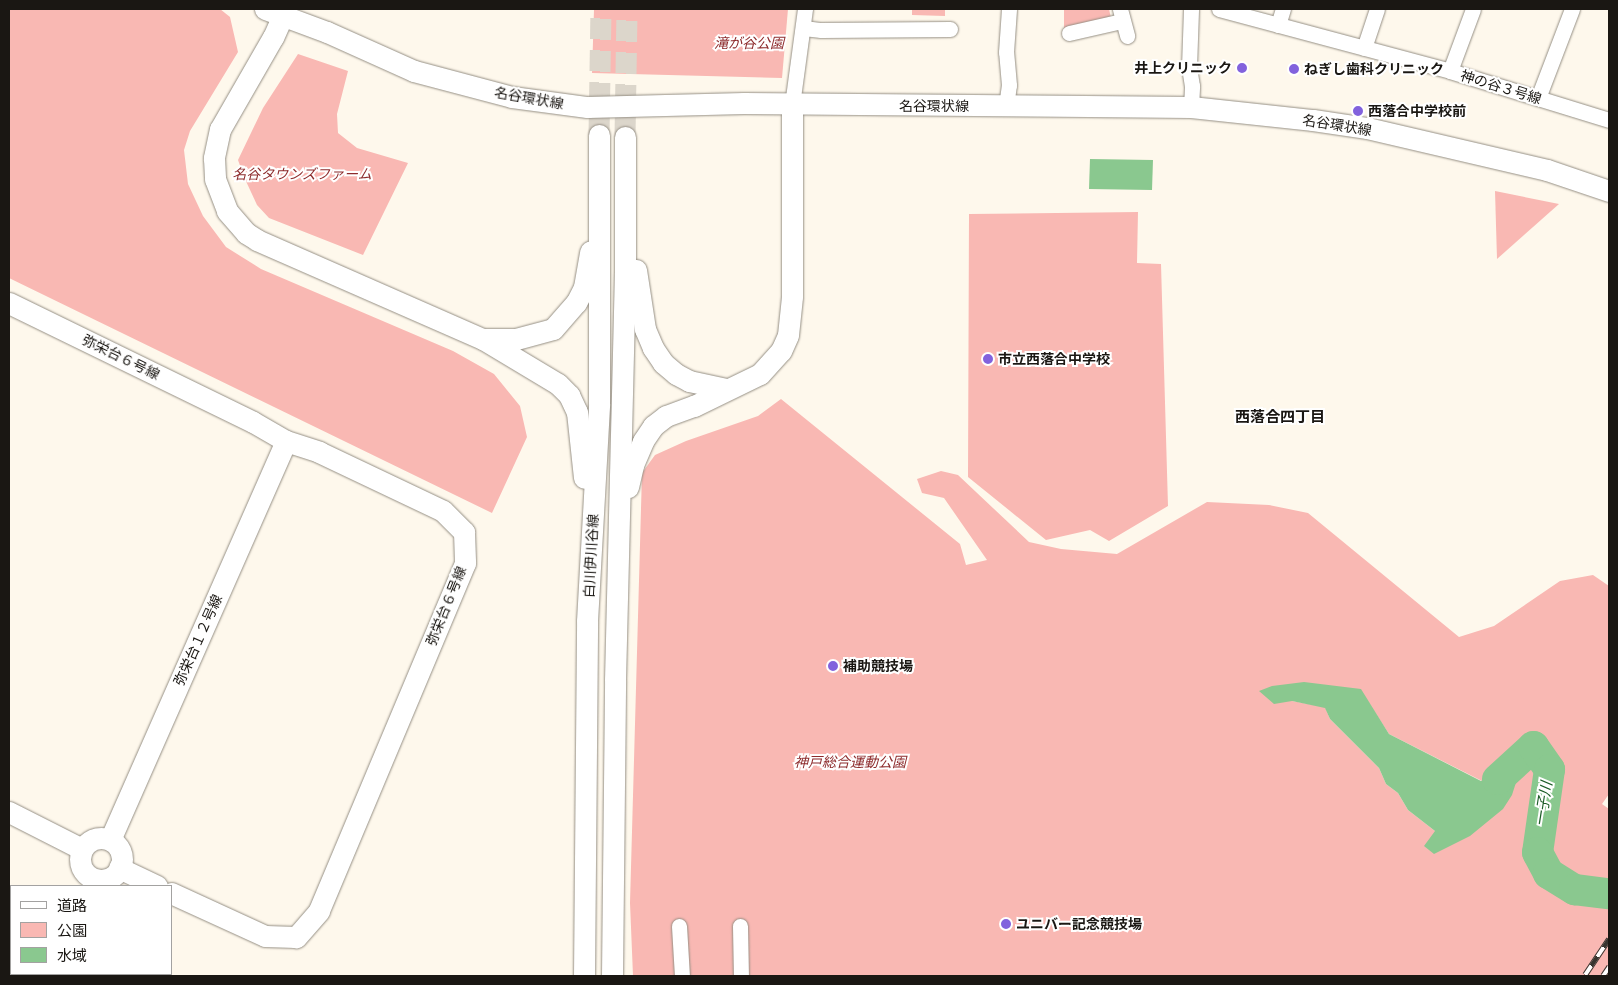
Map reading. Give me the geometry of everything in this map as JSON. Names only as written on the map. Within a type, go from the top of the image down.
[{"type":"street","points":[[618,536],[633,464],[643,441],[653,426],[666,416],[694,406],[760,374],[781,351],[788,335],[792,296],[792,105],[804,28],[805,9]]},
{"type":"street","points":[[1006,106],[1009,85],[1006,52],[1008,9]]},
{"type":"street","points":[[1191,9],[1189,67],[1191,107]]},
{"type":"street","name":"神の谷３号線","points":[[1219,9],[1450,71],[1609,120]]},
{"type":"street","points":[[1278,25],[1283,9]]},
{"type":"street","points":[[1364,48],[1377,9]]},
{"type":"street","points":[[1450,71],[1472,9]]},
{"type":"street","points":[[1538,98],[1572,9]]},
{"type":"street","points":[[277,11],[273,37],[220,129],[214,158],[215,179],[227,211],[246,232],[257,240],[483,339],[558,384],[569,395],[577,412],[582,441],[590,558]]},
{"type":"street","name":"名谷環状線","points":[[277,11],[414,71],[512,97],[587,107],[744,103],[792,105],[1191,107],[1313,120],[1367,128],[1547,170],[1609,191]]},
{"type":"street","points":[[1069,33],[1121,15],[1127,36]]},
{"type":"street","points":[[804,28],[822,30],[950,29]]},
{"type":"street","name":"白川伊川谷線","points":[[584,976],[586,670],[599,403],[599,135]]},
{"type":"street","name":"白川伊川谷線","points":[[612,976],[614,680],[625,137]]},
{"type":"street","points":[[625,173],[638,293],[645,329],[653,348],[664,363],[676,374],[689,381],[726,389]]},
{"type":"street","points":[[483,339],[516,339],[532,335],[553,329],[566,316],[576,303],[584,287],[599,210]]},
{"type":"street","name":"弥栄台６号線","points":[[9,303],[253,422],[286,441],[319,452],[443,512],[464,532],[465,562],[319,911],[296,937],[265,936],[172,893]]},
{"type":"street","name":"弥栄台１２号線","points":[[110,840],[286,441]]},
{"type":"street","points":[[9,812],[82,849]]},
{"type":"street","points":[[94,838],[110,840],[121,853],[119,868],[108,878],[91,882],[80,860],[82,849],[94,838]]},
{"type":"street","points":[[119,868],[156,885]]},
{"type":"street","points":[[679,926],[682,976]]},
{"type":"street","points":[[740,926],[741,976]]},
{"type":"green space","points":[[9,9],[220,9],[230,17],[238,52],[190,131],[184,150],[188,184],[203,216],[226,247],[261,269],[453,351],[494,374],[520,406],[527,437],[492,513],[9,278]]},
{"type":"green space","name":"滝が谷公園","points":[[594,9],[788,9],[782,78],[592,73]]},
{"type":"green space","points":[[912,9],[945,9],[945,16],[912,15]]},
{"type":"green space","points":[[1064,9],[1109,9],[1111,18],[1064,28]]},
{"type":"green space","name":"名谷タウンズファーム","points":[[298,54],[348,71],[337,114],[338,133],[357,148],[408,163],[363,255],[269,218],[257,205],[238,160],[263,108]]},
{"type":"green space","points":[[1495,191],[1559,204],[1497,259]]},
{"type":"green space","points":[[1138,212],[1137,263],[1161,264],[1168,506],[1109,541],[1090,530],[1046,540],[968,477],[969,214]]},
{"type":"green space","name":"神戸総合運動公園","points":[[781,399],[960,544],[966,565],[987,560],[944,498],[922,493],[917,479],[941,471],[958,475],[1029,542],[1061,549],[1117,554],[1207,502],[1269,505],[1308,513],[1459,637],[1494,626],[1560,581],[1593,575],[1609,586],[1609,794],[1602,804],[1609,809],[1609,976],[633,976],[630,903],[642,473],[655,455],[686,441],[758,416]],"holes":[[[1360,689],[1389,734],[1482,781],[1503,770],[1517,752],[1520,770],[1517,779],[1435,831],[1408,810],[1398,793],[1386,784],[1379,768],[1330,719],[1325,707],[1292,701]]]},
{"type":"water","points":[[1090,159],[1153,160],[1152,190],[1089,189]]},
{"type":"water","points":[[1304,682],[1361,689],[1389,734],[1481,781],[1503,770],[1517,752],[1531,742],[1527,756],[1518,763],[1520,770],[1512,795],[1503,809],[1470,836],[1434,854],[1424,846],[1435,831],[1408,810],[1398,793],[1386,784],[1379,768],[1330,719],[1325,708],[1292,701],[1274,704],[1259,691],[1272,686]]},
{"type":"waterway","name":"一子川","points":[[1497,779],[1533,746],[1549,769],[1537,852],[1548,873],[1574,889],[1609,893]]},
{"type":"tunnel","points":[[599,135],[601,9]]},
{"type":"tunnel","points":[[625,137],[627,9]]},
{"type":"railway","points":[[1585,975],[1609,939]]},
{"type":"railway","points":[[1603,976],[1609,967]]},
{"type":"place","name":"井上クリニック","points":[[1242,68]]},
{"type":"place","name":"ねぎし歯科クリニック","points":[[1294,69]]},
{"type":"place","name":"西落合中学校前","points":[[1358,111]]},
{"type":"place","name":"市立西落合中学校","points":[[988,359]]},
{"type":"place","name":"補助競技場","points":[[833,666]]},
{"type":"place","name":"ユニバー記念競技場","points":[[1006,924]]},
{"type":"district","name":"西落合四丁目","points":[[1280,418]]}]
